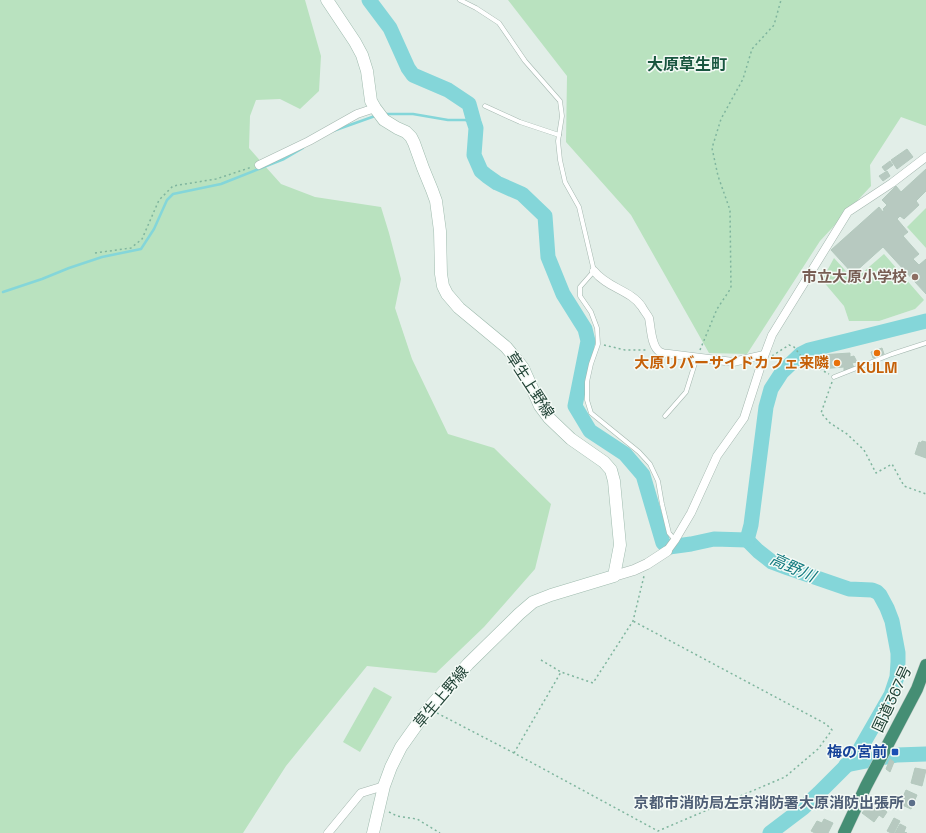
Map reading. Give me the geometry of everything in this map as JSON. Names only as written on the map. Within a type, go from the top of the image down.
[{"type":"highway","name":"国道367号","points":[[844,833],[866,786],[917,689],[926,665]]},
{"type":"main road","name":"草生上野線","points":[[327,0],[362,55],[367,71],[371,101],[375,108],[384,120],[406,132],[414,143],[436,201],[440,231],[441,274],[447,294],[459,308],[506,348],[516,359],[523,368],[540,406],[549,418],[571,439],[604,462],[611,470],[614,481],[620,545],[614,576],[533,602],[468,664],[428,709],[401,747],[390,766],[373,833]]},
{"type":"street","points":[[259,165],[309,141],[358,114],[375,108]]},
{"type":"street","points":[[614,576],[648,564],[667,551],[675,540],[691,513],[717,456],[744,418],[772,335],[848,212],[892,183],[926,157]]},
{"type":"street","points":[[594,271],[599,277],[610,285],[629,295],[640,304],[648,316],[654,346],[660,352],[733,362],[764,355]]},
{"type":"street","points":[[328,833],[361,793],[384,786]]},
{"type":"lane","points":[[460,0],[476,8],[499,23],[525,61],[560,101],[562,116],[558,141],[560,160],[565,182],[579,207],[594,271],[580,287],[580,296],[591,312],[597,328],[598,344],[587,382],[587,400],[591,413],[639,452],[650,464],[658,481],[669,533],[675,540]]},
{"type":"lane","points":[[485,106],[520,122],[559,134]]},
{"type":"lane","points":[[834,377],[892,354],[926,343]]},
{"type":"lane","points":[[665,416],[686,392],[697,358]]},
{"type":"path","points":[[697,358],[717,308],[731,288],[730,210],[718,176],[712,148],[721,119],[743,79],[752,49],[774,25],[781,0]]},
{"type":"path","points":[[95,253],[131,248],[142,239],[159,200],[173,186],[216,179],[259,165]]},
{"type":"path","points":[[598,344],[625,350],[658,349]]},
{"type":"path","points":[[764,355],[774,356],[789,345],[794,347],[805,361],[834,377],[821,413],[830,423],[847,434],[864,450],[876,473],[892,464],[904,486],[926,494]]},
{"type":"path","points":[[540,660],[561,672],[593,684],[633,621],[641,583],[648,564]]},
{"type":"path","points":[[428,709],[514,753],[657,832],[785,777],[818,749],[832,730],[826,724],[633,621]]},
{"type":"path","points":[[514,753],[561,672]]},
{"type":"path","points":[[380,804],[390,814],[417,819],[440,833]]},
{"type":"green space","points":[[0,0],[305,0],[321,56],[319,91],[300,109],[280,99],[256,100],[250,116],[249,148],[281,184],[315,197],[381,207],[401,279],[395,308],[412,359],[448,434],[494,448],[551,504],[535,569],[484,627],[436,673],[367,666],[286,766],[243,833],[0,833]]},
{"type":"green space","points":[[508,0],[926,0],[926,126],[901,117],[870,165],[871,186],[820,241],[747,354],[709,353],[631,215],[566,142],[567,76]]},
{"type":"green space","points":[[926,208],[926,248],[907,227]]},
{"type":"green space","points":[[884,254],[924,300],[915,309],[879,321],[849,321],[844,306],[822,280],[834,258],[854,280]]},
{"type":"green space","points":[[374,687],[392,697],[360,752],[343,742]]},
{"type":"building","points":[[907,149],[913,157],[897,169],[891,160]]},
{"type":"building","points":[[890,161],[893,165],[885,171],[882,167]]},
{"type":"building","points":[[926,169],[926,191],[916,201],[919,205],[904,219],[900,216],[897,219],[908,232],[903,236],[919,254],[913,259],[919,265],[926,259],[926,294],[883,247],[853,274],[831,250],[879,207],[883,212],[883,209],[887,205],[882,200],[896,186],[901,192]]},
{"type":"building","points":[[887,171],[890,176],[883,181],[879,176]]},
{"type":"building","name":"KULM","points":[[882,348],[884,354],[873,358],[871,352]]},
{"type":"building","name":"大原リバーサイドカフェ来隣","points":[[850,353],[850,357],[854,356],[857,362],[852,363],[854,368],[844,371],[844,367],[820,369],[820,355]]},
{"type":"building","points":[[922,441],[926,442],[926,458],[915,454],[919,442],[921,443]]},
{"type":"building","points":[[890,759],[894,762],[890,772],[886,769]]},
{"type":"building","points":[[915,768],[926,770],[922,786],[911,783]]},
{"type":"building","points":[[906,790],[917,795],[911,809],[900,804]]},
{"type":"building","points":[[870,803],[877,809],[879,806],[887,812],[883,818],[879,815],[874,822],[862,813]]},
{"type":"building","points":[[894,818],[900,821],[894,833],[891,833],[887,831]]},
{"type":"building","points":[[824,819],[833,823],[828,833],[815,833],[811,831],[817,821],[822,823]]},
{"type":"building","points":[[900,824],[906,827],[904,832],[907,833],[895,833]]},
{"type":"waterway","points":[[369,0],[390,28],[408,68],[413,75],[448,90],[469,104],[476,128],[474,155],[481,171],[497,183],[522,194],[545,216],[548,257],[563,294],[585,329],[588,341],[575,406],[590,431],[625,454],[643,475],[663,543],[669,547],[714,539],[747,540]]},
{"type":"waterway","points":[[385,114],[413,114],[448,120],[465,120],[474,122]]},
{"type":"waterway","points":[[333,131],[375,116]]},
{"type":"waterway","points":[[3,292],[102,257],[141,249],[154,229],[167,200],[173,194],[221,184],[284,159],[303,148]]},
{"type":"waterway","name":"高野川","points":[[747,540],[751,525],[766,407],[771,389],[782,372],[801,354],[809,350],[926,321]]},
{"type":"waterway","name":"高野川","points":[[747,540],[772,562],[849,589],[872,590],[877,592],[887,608],[892,621],[898,653],[897,677],[891,695],[856,756],[803,808],[770,833]]},
{"type":"waterway","points":[[846,765],[897,755],[926,754]]},
{"type":"place","name":"市立大原小学校","points":[[915,277]]},
{"type":"place","name":"KULM","points":[[877,353]]},
{"type":"place","name":"大原リバーサイドカフェ来隣","points":[[837,363]]},
{"type":"place","name":"梅の宮前","points":[[895,752]]},
{"type":"place","name":"京都市消防局左京消防署大原消防出張所","points":[[912,803]]},
{"type":"district","name":"大原草生町","points":[[687,64]]}]
